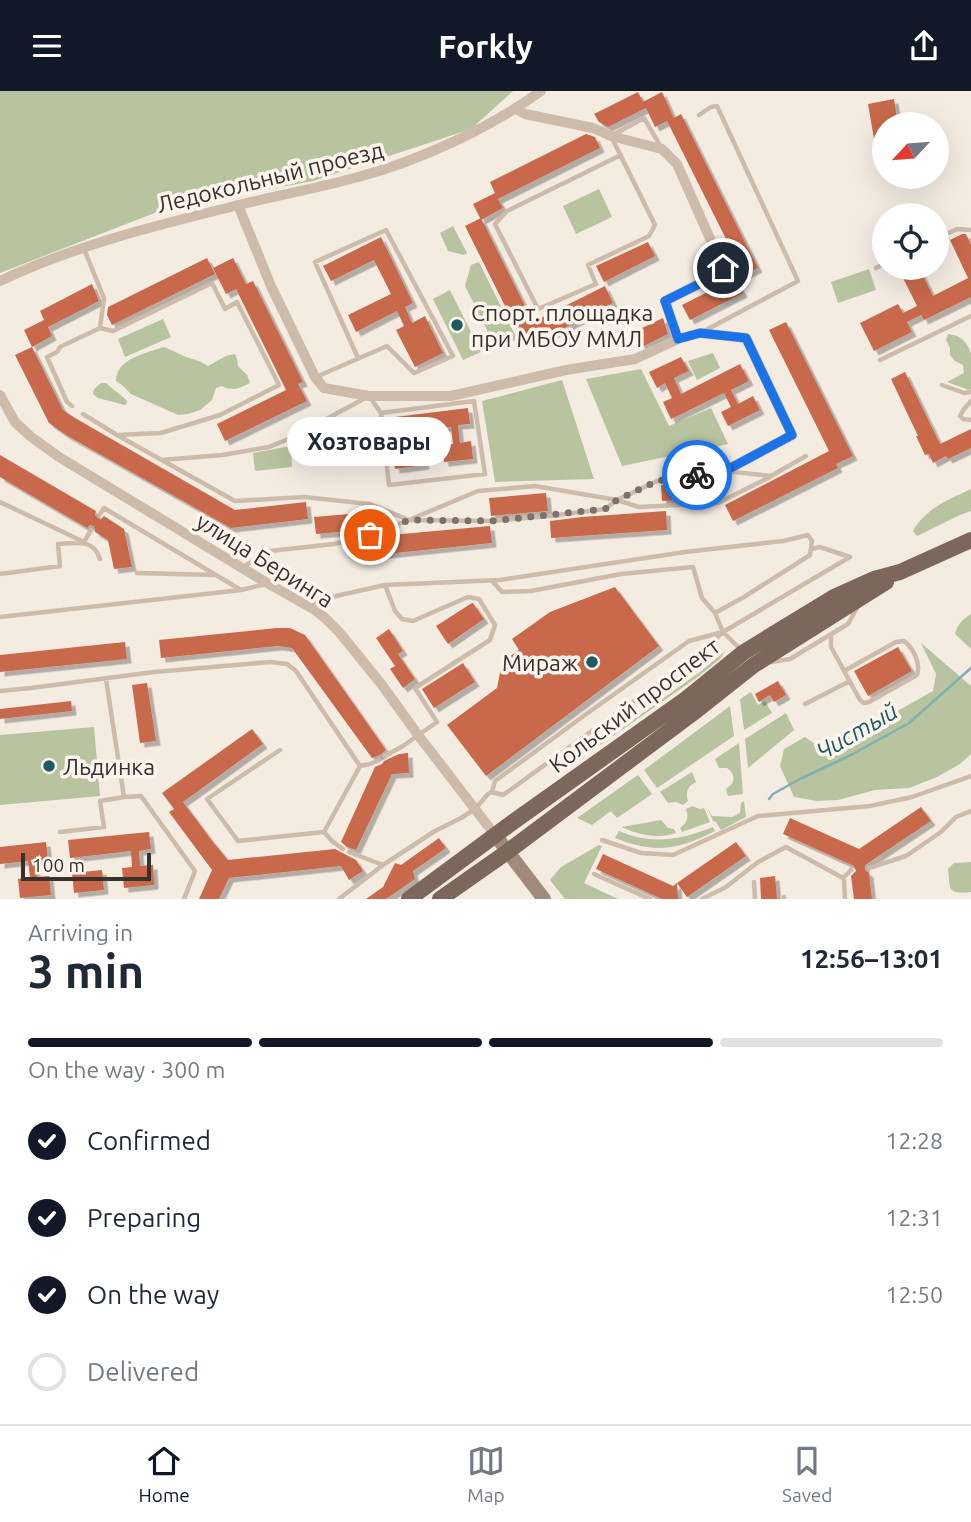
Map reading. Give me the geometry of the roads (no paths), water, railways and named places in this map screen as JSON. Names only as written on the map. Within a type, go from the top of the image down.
[{"type":"main road","name":"Кольский проспект","points":[[837,603],[863,596],[900,572],[971,540]]},
{"type":"main road","name":"Кольский проспект","points":[[410,899],[686,699],[874,579],[900,572]]},
{"type":"main road","name":"Кольский проспект","points":[[440,899],[697,710],[749,658]]},
{"type":"street","name":"Ледокольный проезд","points":[[0,281],[83,247],[238,205],[360,177],[446,144],[516,109],[541,91]]},
{"type":"street","points":[[516,109],[525,114],[593,128],[611,136],[662,149],[677,164],[723,268],[719,274],[665,301],[678,339]]},
{"type":"street","points":[[238,205],[271,286],[315,377],[324,388],[369,396],[452,396],[566,370],[635,359],[678,339],[700,333],[746,338],[792,435],[725,471]]},
{"type":"street","name":"улица Беринга","points":[[0,395],[15,422],[59,457],[326,618],[382,685],[495,835]]},
{"type":"street","points":[[495,835],[544,899]]},
{"type":"lane","points":[[699,115],[717,106],[798,281],[700,333]]},
{"type":"lane","points":[[621,155],[507,211],[495,224],[538,309],[596,284],[588,265],[649,236],[654,225],[621,155],[611,136],[644,118],[662,149]]},
{"type":"lane","points":[[949,233],[957,229],[971,230]]},
{"type":"lane","points":[[315,377],[387,346],[414,373],[453,356],[386,230],[315,262],[358,358]]},
{"type":"lane","points":[[83,247],[104,298],[100,328]]},
{"type":"lane","points":[[72,406],[66,401],[47,356],[100,328],[113,331],[212,282],[225,309],[237,302],[279,385],[220,415],[161,433],[117,435]]},
{"type":"lane","points":[[880,360],[971,316]]},
{"type":"lane","points":[[942,385],[971,393]]},
{"type":"lane","points":[[162,460],[222,455],[270,447],[369,396],[381,413],[389,485],[485,474],[474,401],[381,413]]},
{"type":"lane","points":[[971,401],[960,416],[962,419],[971,420]]},
{"type":"lane","points":[[83,414],[235,501],[304,497],[370,504],[409,520],[491,521],[550,516],[605,509],[617,500],[657,481],[725,471],[771,476]]},
{"type":"lane","points":[[243,568],[270,551],[334,544],[370,535],[478,491],[535,486],[617,500],[639,507],[718,503],[806,456]]},
{"type":"lane","points":[[0,502],[84,542],[97,551],[100,559]]},
{"type":"lane","points":[[100,514],[104,508],[241,590]]},
{"type":"lane","points":[[84,542],[91,530]]},
{"type":"lane","points":[[307,605],[385,585],[492,581],[685,552],[783,541],[808,535],[812,541],[810,555],[715,613]]},
{"type":"lane","points":[[0,574],[60,566],[58,544],[84,542]]},
{"type":"lane","points":[[492,792],[503,795],[699,654],[723,632],[850,557],[820,547],[811,549]]},
{"type":"lane","points":[[492,581],[502,592],[531,591],[621,574],[693,567],[702,598],[715,613],[723,632],[749,658],[790,659],[848,624],[863,596]]},
{"type":"lane","points":[[137,573],[217,575]]},
{"type":"lane","points":[[0,617],[241,590],[267,583]]},
{"type":"lane","points":[[385,585],[395,611],[402,619],[413,621],[468,597],[479,599],[495,625],[490,640],[415,688],[437,722],[385,756]]},
{"type":"lane","points":[[339,899],[383,865],[475,809],[492,792],[495,781],[689,641],[723,632]]},
{"type":"lane","points":[[831,635],[831,647],[844,671],[850,681],[860,700],[864,702],[869,702],[917,675],[919,669],[904,641],[896,642],[844,671]]},
{"type":"lane","points":[[819,642],[831,647]]},
{"type":"lane","points":[[0,691],[270,661],[287,664],[296,671],[360,766]]},
{"type":"lane","points":[[106,679],[124,797]]},
{"type":"lane","points":[[805,704],[850,681]]},
{"type":"lane","points":[[280,750],[207,799],[238,841],[324,832]]},
{"type":"lane","points":[[360,766],[379,760]]},
{"type":"lane","points":[[324,832],[360,766]]},
{"type":"lane","points":[[602,840],[642,853],[673,855],[758,816],[881,804],[912,797],[971,776]]},
{"type":"lane","points":[[60,832],[104,827],[100,801],[141,796],[195,871],[184,899]]},
{"type":"lane","points":[[869,868],[906,856],[941,832],[956,817],[971,811]]},
{"type":"lane","points":[[324,832],[346,850],[383,865]]},
{"type":"lane","points":[[702,899],[726,887],[758,862],[786,848],[844,879]]},
{"type":"lane","points":[[845,899],[844,879],[851,870]]},
{"type":"lane","points":[[594,874],[650,899]]},
{"type":"lane","points":[[754,882],[755,899]]},
{"type":"waterway","name":"Чистый","points":[[769,799],[800,779],[909,723],[971,668]]},
{"type":"place","name":"Спорт. площадка при МБОУ ММЛ","points":[[457,325]]},
{"type":"place","name":"Хозтовары","points":[[370,535]]},
{"type":"place","name":"Мираж","points":[[592,662]]},
{"type":"place","name":"Льдинка","points":[[49,766]]}]
